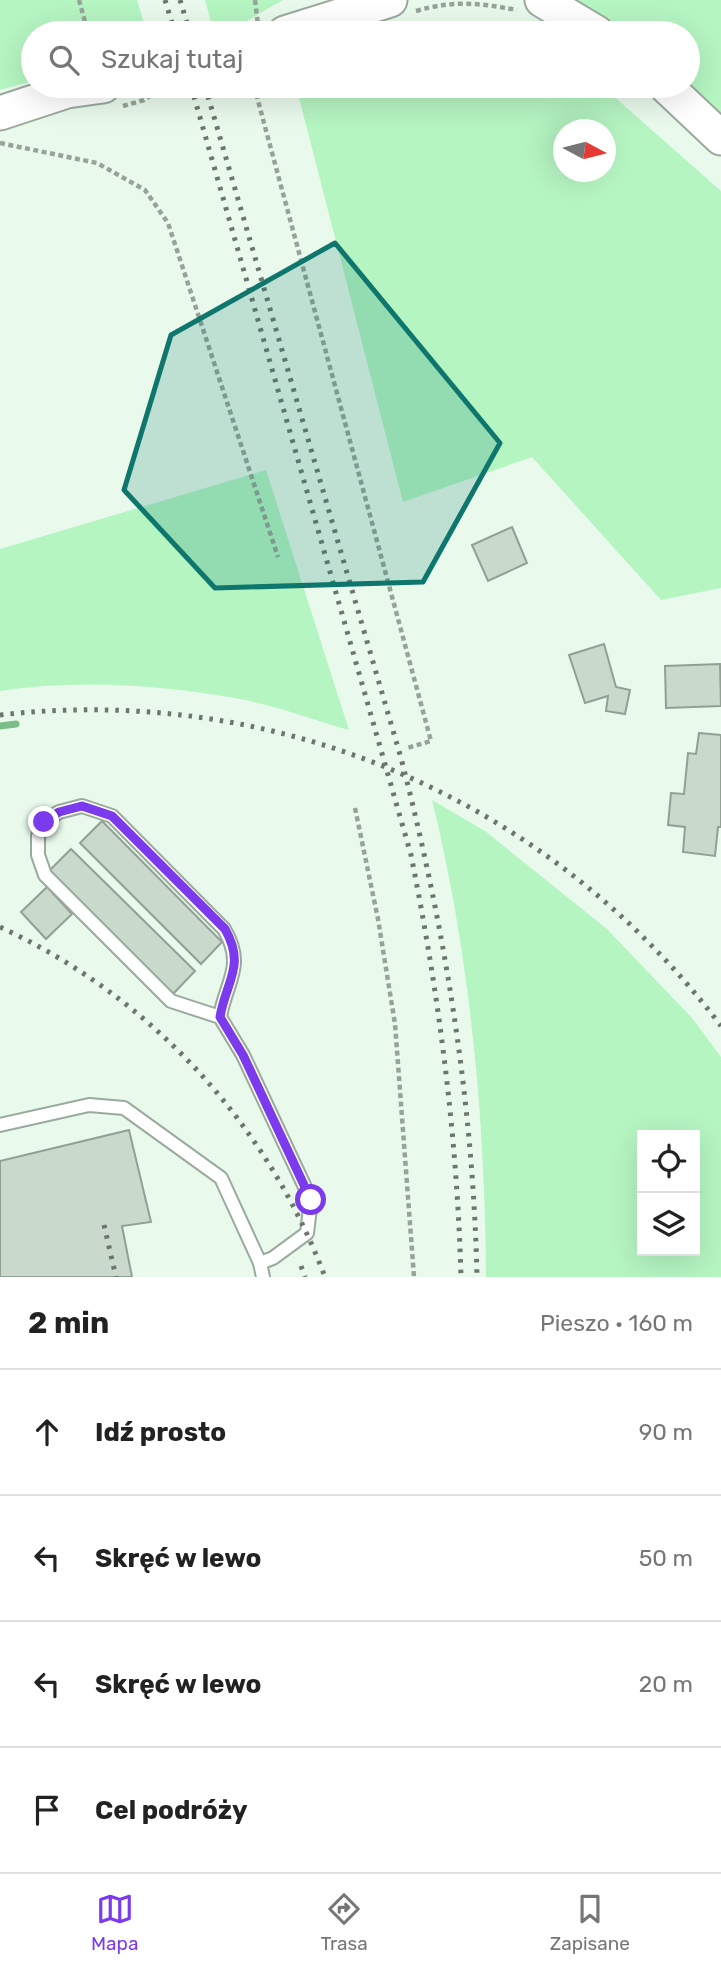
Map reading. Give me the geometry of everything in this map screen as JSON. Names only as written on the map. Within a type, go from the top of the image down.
[{"type":"street","points":[[535,6],[569,21]]},
{"type":"street","points":[[337,21],[397,7]]},
{"type":"street","points":[[0,113],[46,98]]},
{"type":"street","points":[[679,98],[721,138]]},
{"type":"lane","points":[[220,1017],[235,961],[234,947],[225,929],[112,816],[82,806],[59,812],[44,822],[38,836],[38,855],[45,875],[171,1001],[220,1017],[243,1055],[311,1200],[307,1233],[273,1258],[260,1263]]},
{"type":"lane","points":[[0,1125],[89,1105],[124,1108],[221,1178],[260,1263],[263,1277]]},
{"type":"path","points":[[79,0],[85,21]]},
{"type":"path","points":[[255,0],[258,21]]},
{"type":"path","points":[[397,7],[443,2],[535,6]]},
{"type":"path","points":[[257,98],[431,741],[407,748]]},
{"type":"path","points":[[0,143],[97,163],[145,190],[168,223],[278,557]]},
{"type":"path","points":[[355,808],[378,919],[395,1024],[414,1277]]},
{"type":"highlighted area","points":[[335,243],[500,443],[423,582],[215,588],[124,490],[171,335]]},
{"type":"green space","points":[[0,0],[137,0],[143,21],[21,21],[21,84],[0,90]]},
{"type":"green space","points":[[205,0],[283,0],[247,21],[211,21]]},
{"type":"green space","points":[[577,0],[721,0],[721,120],[700,98],[700,21],[607,21]]},
{"type":"green space","points":[[299,98],[616,98],[721,191],[721,588],[661,600],[532,457],[403,502]]},
{"type":"green space","points":[[266,470],[349,730],[254,702],[181,690],[120,685],[60,685],[0,691],[0,549]]},
{"type":"green space","points":[[432,800],[485,831],[607,929],[692,1018],[721,1057],[721,1277],[486,1277],[482,1157],[473,1037],[456,918]]},
{"type":"building","points":[[512,527],[527,563],[488,581],[472,545]]},
{"type":"building","points":[[604,644],[616,687],[630,690],[625,714],[606,711],[608,696],[585,703],[569,655]]},
{"type":"building","points":[[720,664],[721,706],[666,708],[665,666]]},
{"type":"building","points":[[699,733],[721,735],[721,827],[718,827],[715,856],[683,852],[685,827],[668,825],[671,793],[684,794],[688,753],[696,754]]},
{"type":"building","points":[[102,821],[222,942],[201,964],[80,843]]},
{"type":"building","points":[[71,849],[195,971],[173,994],[49,871]]},
{"type":"building","points":[[47,887],[72,914],[46,939],[21,912]]},
{"type":"building","points":[[129,1130],[151,1222],[122,1226],[132,1277],[0,1277],[0,1161]]},
{"type":"waterway","points":[[0,726],[16,724]]},
{"type":"railway","points":[[165,0],[171,21]]},
{"type":"railway","points":[[180,0],[186,21]]},
{"type":"railway","points":[[194,98],[411,855],[445,1065],[461,1277]]},
{"type":"railway","points":[[208,98],[401,758],[417,822],[443,951],[463,1080],[470,1146],[477,1277]]},
{"type":"railway","points":[[0,715],[105,710],[207,718],[307,740],[402,774],[492,820],[576,878],[653,947],[721,1026]]},
{"type":"railway","points":[[0,927],[55,956],[106,989],[153,1027],[197,1070],[236,1117],[271,1167],[301,1221],[325,1277]]},
{"type":"railway","points":[[104,1225],[116,1277]]},
{"type":"railway","points":[[301,1266],[305,1277]]},
{"type":"route","points":[[44,822],[59,812],[82,806],[112,816],[225,929],[234,947],[235,961],[231,986],[220,1017],[243,1055],[311,1200]]}]
